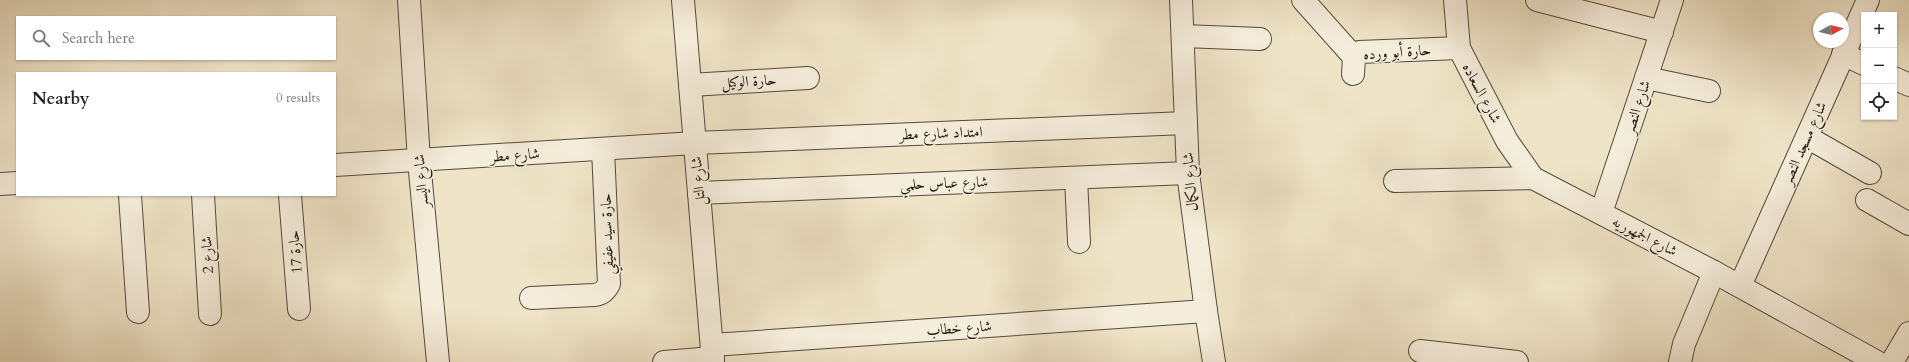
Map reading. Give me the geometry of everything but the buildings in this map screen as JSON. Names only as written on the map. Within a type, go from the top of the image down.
[{"type":"street","name":"شارع اليسر","points":[[409,0],[419,161],[438,362]]},
{"type":"street","name":"شارع التل","points":[[683,0],[713,355]]},
{"type":"street","name":"شارع الكمال","points":[[1181,0],[1188,172],[1214,362]]},
{"type":"street","name":"حارة أبو ورده","points":[[1303,0],[1354,65],[1359,52],[1459,48]]},
{"type":"street","name":"شارع السعاده","points":[[1455,0],[1459,48],[1507,141],[1532,178]]},
{"type":"street","points":[[1537,0],[1662,32]]},
{"type":"street","name":"شارع النصر","points":[[1601,213],[1672,0]]},
{"type":"street","name":"شارع مسجد النصر","points":[[1740,286],[1868,0]]},
{"type":"street","points":[[1183,36],[1260,39]]},
{"type":"street","points":[[1843,54],[1861,63]]},
{"type":"street","name":"حارة الوكيل","points":[[690,85],[808,78]]},
{"type":"street","points":[[1646,78],[1709,91]]},
{"type":"street","points":[[1897,79],[1909,85]]},
{"type":"street","name":"امتداد شارع مطر","points":[[695,143],[1186,123]]},
{"type":"street","points":[[1806,137],[1870,173]]},
{"type":"street","name":"شارع مطر","points":[[336,166],[695,143]]},
{"type":"street","name":"حارة سيد عفيفي","points":[[531,298],[600,294],[606,290],[609,284],[603,149]]},
{"type":"street","name":"شارع عباس حلمي","points":[[699,193],[1188,172]]},
{"type":"street","points":[[1076,178],[1079,242]]},
{"type":"street","name":"شارع الجمهوريه","points":[[1395,181],[1532,178],[1714,272],[1877,362]]},
{"type":"street","points":[[0,184],[16,183]]},
{"type":"street","points":[[130,196],[138,312]]},
{"type":"street","name":"شارع 2","points":[[203,196],[210,314]]},
{"type":"street","name":"حارة 17","points":[[290,196],[300,309]]},
{"type":"street","points":[[1867,200],[1909,224]]},
{"type":"street","points":[[1680,362],[1684,344],[1714,272]]},
{"type":"street","name":"شارع خطاب","points":[[664,362],[713,355],[1206,311]]},
{"type":"street","points":[[1892,362],[1909,333]]},
{"type":"street","points":[[1420,351],[1511,362]]}]
